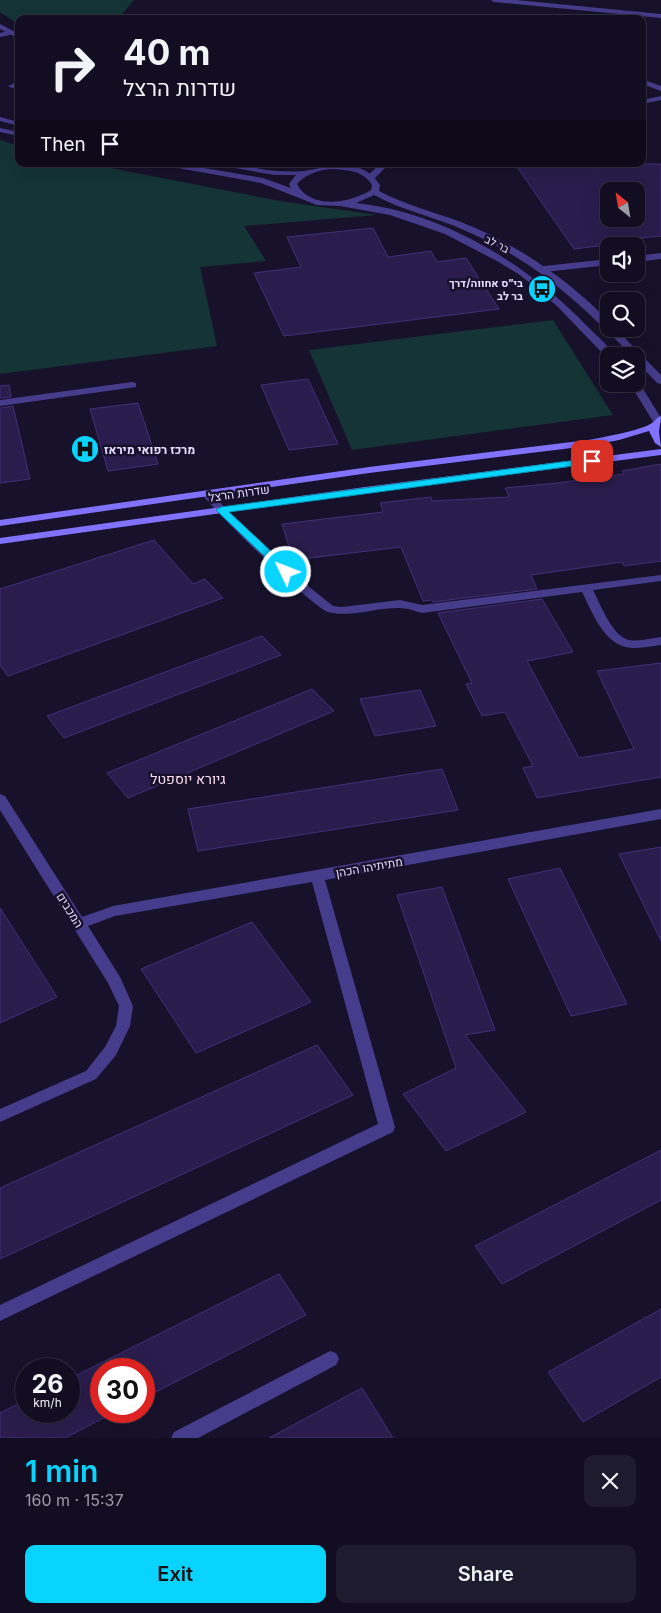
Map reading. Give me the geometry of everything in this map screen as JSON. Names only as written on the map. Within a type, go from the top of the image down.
[{"type":"main road","points":[[658,422],[653,432],[655,438],[661,444]]},
{"type":"main road","name":"שדרות הרצל","points":[[0,523],[206,493],[588,443],[632,434],[658,422]]},
{"type":"main road","name":"שדרות הרצל","points":[[0,541],[661,452]]},
{"type":"street","points":[[494,0],[661,16]]},
{"type":"street","points":[[0,26],[15,34]]},
{"type":"street","points":[[0,35],[11,32]]},
{"type":"street","points":[[646,83],[661,89]]},
{"type":"street","points":[[646,101],[661,98]]},
{"type":"street","points":[[0,119],[15,123]]},
{"type":"street","points":[[0,130],[15,133]]},
{"type":"street","points":[[185,167],[263,181],[297,193]]},
{"type":"street","points":[[241,167],[274,173],[305,173],[323,168],[346,168],[358,170],[371,177],[376,185],[374,192],[361,200],[344,204]]},
{"type":"street","points":[[346,168],[351,167]]},
{"type":"street","points":[[371,177],[380,167]]},
{"type":"street","points":[[297,193],[294,190],[293,184],[297,178],[305,173]]},
{"type":"street","name":"בר לב","points":[[374,192],[390,200],[469,228],[524,256],[562,282],[600,318]]},
{"type":"street","name":"בר לב","points":[[297,193],[310,201],[369,206],[414,220],[454,236],[506,262],[542,287],[602,347]]},
{"type":"street","points":[[645,258],[661,256]]},
{"type":"street","points":[[544,269],[600,263]]},
{"type":"street","name":"בר לב","points":[[618,337],[661,382]]},
{"type":"street","points":[[0,403],[132,385]]},
{"type":"street","points":[[641,392],[647,399],[658,422]]},
{"type":"street","points":[[206,493],[221,510],[329,609],[342,611],[400,604],[422,609],[661,578]]},
{"type":"street","points":[[585,587],[611,633],[621,642],[638,644],[661,641]]},
{"type":"street","name":"המכבים","points":[[0,799],[115,982],[126,1006],[123,1026],[111,1052],[91,1076],[0,1116]]},
{"type":"street","name":"מתיתיהו הכהן","points":[[79,924],[113,911],[661,814]]},
{"type":"street","points":[[0,1313],[387,1127],[317,876]]},
{"type":"street","points":[[180,1438],[330,1359]]},
{"type":"green space","points":[[0,0],[134,0],[121,15],[15,15],[15,22],[0,12]]},
{"type":"green space","points":[[0,140],[15,145],[15,167],[105,167],[280,201],[377,215],[244,226],[266,261],[200,267],[217,346],[0,374]]},
{"type":"green space","points":[[553,320],[613,415],[352,450],[309,350]]},
{"type":"building","points":[[646,164],[661,164],[661,236],[600,237],[600,246],[574,249],[517,167],[646,167]]},
{"type":"building","points":[[373,228],[388,257],[431,251],[437,262],[466,258],[499,309],[284,336],[254,273],[301,267],[287,237]]},
{"type":"building","points":[[308,379],[338,444],[289,450],[261,385]]},
{"type":"building","points":[[9,385],[11,397],[0,398],[0,386]]},
{"type":"building","points":[[138,403],[158,464],[108,471],[90,409]]},
{"type":"building","points":[[13,406],[30,479],[0,483],[0,408]]},
{"type":"building","points":[[661,464],[661,561],[624,566],[622,562],[531,575],[537,589],[433,602],[432,600],[423,601],[401,547],[293,560],[282,524],[383,512],[380,503],[431,497],[432,501],[509,497],[505,488],[624,474],[622,471]]},
{"type":"building","points":[[154,540],[193,584],[205,579],[223,598],[8,676],[0,665],[0,589]]},
{"type":"building","points":[[542,599],[573,652],[527,661],[579,758],[634,749],[597,671],[661,663],[661,777],[537,798],[523,768],[533,766],[505,712],[482,716],[466,684],[472,683],[438,613]]},
{"type":"building","points":[[262,636],[281,655],[64,738],[47,716]]},
{"type":"building","points":[[312,689],[334,711],[128,798],[107,773]]},
{"type":"building","points":[[420,690],[436,726],[375,736],[360,699]]},
{"type":"building","points":[[442,769],[458,810],[198,851],[188,809]]},
{"type":"building","points":[[661,847],[661,941],[619,854]]},
{"type":"building","points":[[560,868],[627,1004],[571,1016],[508,879]]},
{"type":"building","points":[[442,887],[495,1030],[465,1035],[526,1112],[446,1151],[403,1094],[456,1068],[397,895]]},
{"type":"building","points":[[0,908],[57,997],[0,1023]]},
{"type":"building","points":[[252,922],[311,1002],[196,1053],[141,969]]},
{"type":"building","points":[[317,1045],[353,1095],[0,1259],[0,1188]]},
{"type":"building","points":[[661,1150],[661,1200],[502,1284],[475,1246]]},
{"type":"building","points":[[279,1274],[306,1315],[155,1392],[155,1358],[111,1358]]},
{"type":"building","points":[[661,1309],[661,1377],[583,1422],[548,1372]]},
{"type":"building","points":[[90,1368],[90,1423],[94,1423],[65,1438],[0,1438],[0,1413],[15,1406],[15,1423],[80,1423],[80,1374]]},
{"type":"building","points":[[362,1388],[393,1438],[269,1438]]},
{"type":"place","name":"בי״ס אחווה/דרך בר לב","points":[[542,289]]},
{"type":"place","name":"מרכז רפואי מיראז","points":[[85,449]]},
{"type":"district","name":"גיורא יוספטל","points":[[188,778]]},
{"type":"route","points":[[286,572],[221,510],[592,461]]}]
